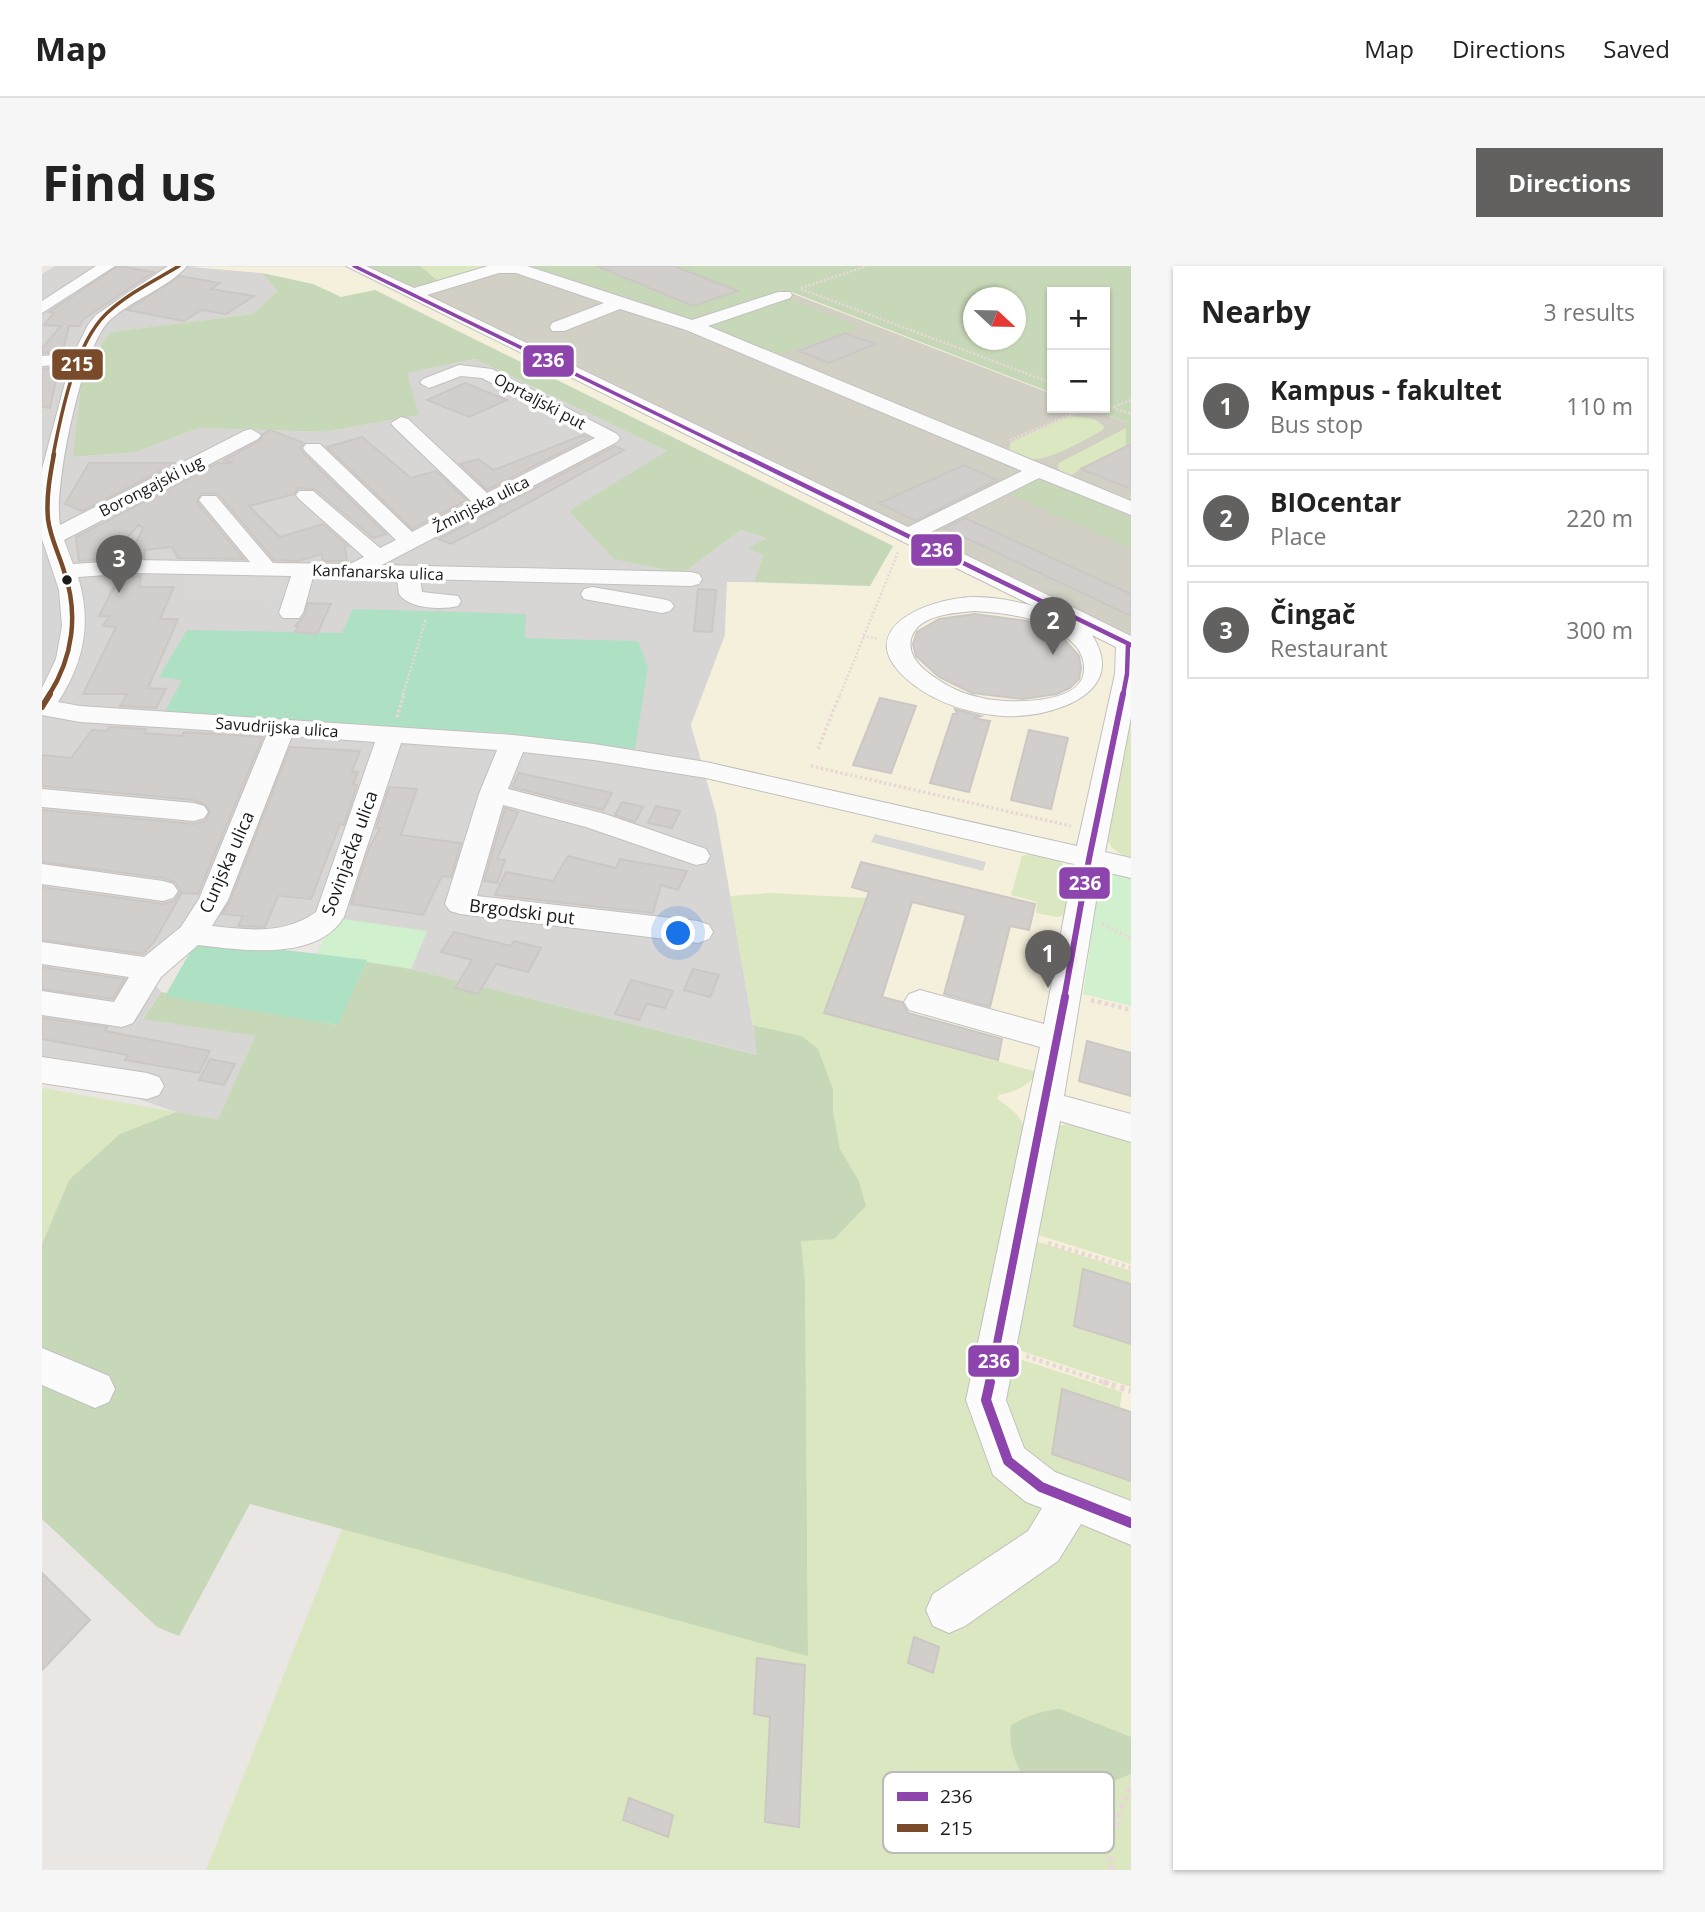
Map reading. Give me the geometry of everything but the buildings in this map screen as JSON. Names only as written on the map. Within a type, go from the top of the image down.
[{"type":"street","points":[[42,707],[66,667],[74,634],[62,602],[65,572],[52,538],[47,508],[50,441],[82,358],[88,321],[179,266]]},
{"type":"street","points":[[354,266],[625,396],[910,538],[1009,597],[1066,626],[1093,653],[1097,674],[1087,690],[1059,704],[1034,709],[981,705],[958,700],[926,684],[902,661],[898,648],[901,632],[911,621],[928,611],[1009,597],[1130,644],[1127,674],[1089,859],[1046,1104],[986,1400],[1007,1461],[1041,1487],[1131,1523]]},
{"type":"street","points":[[412,294],[490,270],[512,267],[617,304],[692,326],[1131,509]]},
{"type":"street","points":[[46,314],[102,269],[157,281]]},
{"type":"street","points":[[692,326],[792,292]]},
{"type":"street","points":[[558,327],[617,304]]},
{"type":"street","points":[[42,361],[82,358]]},
{"type":"street","name":"Oprtaljski put","points":[[429,383],[459,370],[486,373],[610,438]]},
{"type":"street","points":[[51,393],[72,387]]},
{"type":"street","points":[[401,423],[484,502]]},
{"type":"street","name":"Borongajski lug","points":[[52,538],[251,435]]},
{"type":"street","name":"Žminjska ulica","points":[[353,571],[610,438]]},
{"type":"street","points":[[313,448],[409,541]]},
{"type":"street","points":[[910,538],[1038,471]]},
{"type":"street","points":[[306,495],[377,557]]},
{"type":"street","points":[[209,500],[267,569]]},
{"type":"street","name":"Kanfanarska ulica","points":[[65,572],[96,568],[267,569],[542,578],[691,579]]},
{"type":"street","points":[[291,613],[304,570]]},
{"type":"street","points":[[408,573],[410,594],[440,601]]},
{"type":"street","points":[[542,578],[548,585],[565,590],[662,606]]},
{"type":"street","points":[[42,664],[66,667]]},
{"type":"street","name":"Savudrijska ulica","points":[[42,707],[80,714],[513,743],[706,769],[1131,869]]},
{"type":"street","name":"Cunjska ulica","points":[[42,1003],[122,1015],[149,969],[192,934],[213,900],[283,727]]},
{"type":"street","name":"Sovinjačka ulica","points":[[192,934],[270,941],[308,931],[329,917],[391,734]]},
{"type":"street","points":[[513,743],[493,794],[595,820],[696,856]]},
{"type":"street","name":"Brgodski put","points":[[493,794],[460,904],[698,932]]},
{"type":"street","points":[[42,798],[194,812]]},
{"type":"street","points":[[42,874],[163,891]]},
{"type":"street","points":[[42,953],[149,969]]},
{"type":"street","points":[[920,1002],[1058,1040]]},
{"type":"street","points":[[42,1070],[148,1086]]},
{"type":"street","points":[[1046,1104],[1131,1128]]},
{"type":"street","points":[[42,1366],[95,1389]]},
{"type":"street","points":[[949,1610],[1043,1546],[1072,1500]]},
{"type":"path","points":[[792,292],[867,266]]},
{"type":"path","points":[[792,292],[1047,381]]},
{"type":"path","points":[[1114,407],[1131,400]]},
{"type":"path","points":[[1110,406],[1131,415]]},
{"type":"path","points":[[988,450],[1075,413]]},
{"type":"path","points":[[818,749],[895,556],[910,538]]},
{"type":"path","points":[[391,734],[440,601]]},
{"type":"path","points":[[811,766],[1084,828]]},
{"type":"path","points":[[1079,996],[1131,1010]]},
{"type":"path","points":[[1019,1234],[1131,1268]]},
{"type":"path","points":[[997,1347],[1131,1391]]},
{"type":"path","points":[[1114,1831],[1131,1781]]},
{"type":"shaded area","points":[[55,266],[191,266],[262,273],[277,291],[253,314],[110,332],[82,374],[74,457],[136,452],[199,428],[324,432],[418,415],[406,373],[475,359],[667,451],[683,573],[741,530],[768,538],[749,547],[763,555],[754,582],[727,582],[725,635],[691,725],[716,813],[758,1055],[411,969],[427,931],[280,934],[186,929],[142,969],[161,992],[143,1018],[255,1036],[218,1119],[176,1112],[42,1066],[42,274]]},
{"type":"shaded area","points":[[364,266],[721,266],[1047,392],[1047,413],[1101,413],[1131,424],[1131,638]]},
{"type":"shaded area","points":[[1131,266],[1131,1870],[1105,1853],[1114,1853],[1114,1772],[983,1772],[808,1656],[805,1280],[758,1055],[716,813],[691,725],[725,635],[727,582],[869,586],[893,546],[375,290],[341,297],[313,284],[262,273],[191,267]]},
{"type":"shaded area","points":[[192,576],[294,578],[287,601],[205,599],[205,596],[183,595]]},
{"type":"shaded area","points":[[875,834],[986,862],[983,871],[871,842]]},
{"type":"green space","points":[[364,266],[420,266],[440,283],[409,284],[393,280]]},
{"type":"green space","points":[[420,266],[505,266],[440,283]]},
{"type":"green space","points":[[532,266],[1131,266],[1131,449],[1126,447],[1126,422],[1102,413],[1110,413],[1110,287],[1047,287],[1047,391],[789,291],[698,320],[549,272],[533,270]]},
{"type":"green space","points":[[262,273],[313,284],[341,297],[375,290],[893,546],[870,586],[754,582],[763,555],[748,548],[767,538],[741,530],[683,573],[614,559],[569,511],[667,451],[475,359],[407,373],[419,415],[324,432],[199,428],[136,452],[73,457],[82,374],[110,332],[253,314],[277,291]]},
{"type":"green space","points":[[788,298],[856,325],[855,330],[781,354],[772,353],[707,324]]},
{"type":"green space","points":[[1069,416],[1094,419],[1104,426],[1103,430],[1069,448],[1041,458],[1018,457],[1009,449],[1011,442]]},
{"type":"green space","points":[[1126,428],[1126,447],[1067,478],[1061,474],[1059,463]]},
{"type":"green space","points":[[1039,477],[1131,518],[1131,548],[1005,492]]},
{"type":"green space","points":[[353,609],[526,614],[525,638],[638,641],[648,667],[635,749],[506,733],[164,713],[182,680],[159,677],[187,630],[342,633]]},
{"type":"green space","points":[[1131,700],[1131,861],[1111,847],[1105,834]]},
{"type":"green space","points":[[1032,854],[1058,861],[1065,866],[1071,881],[1067,915],[1057,917],[1036,913],[1037,902],[1011,895],[1022,856]]},
{"type":"green space","points":[[1112,874],[1131,874],[1131,1006],[1083,994],[1091,940],[1086,938],[1098,882]]},
{"type":"green space","points":[[770,893],[867,898],[824,1013],[1037,1072],[1026,1085],[999,1095],[997,1099],[1015,1112],[1025,1131],[975,1401],[1080,1519],[1131,1537],[1131,1737],[1072,1714],[1046,1712],[1012,1725],[1048,1772],[883,1772],[883,1853],[1114,1853],[1114,1781],[1131,1774],[1131,1870],[206,1870],[342,1529],[808,1655],[805,1280],[801,1240],[858,1179],[840,1149],[833,1111],[833,1089],[802,1036],[753,1025],[730,896]]},
{"type":"green space","points":[[336,918],[427,931],[411,969],[316,954]]},
{"type":"green space","points":[[202,940],[367,960],[338,1025],[165,996],[196,942]]},
{"type":"green space","points":[[367,960],[757,1055],[753,1025],[802,1036],[818,1049],[833,1089],[833,1111],[840,1149],[858,1179],[866,1206],[834,1239],[801,1241],[805,1280],[808,1656],[250,1504],[179,1636],[157,1627],[42,1519],[42,1244],[69,1180],[120,1134],[176,1112],[218,1119],[255,1036],[143,1019],[161,992],[337,1025]]},
{"type":"green space","points":[[42,1088],[176,1112],[120,1134],[69,1180],[42,1244]]},
{"type":"green space","points":[[1067,1124],[1131,1139],[1131,1264],[1032,1233],[1057,1126]]},
{"type":"green space","points":[[1032,1240],[1131,1271],[1131,1284],[1083,1270],[1074,1325],[1131,1344],[1131,1387],[1012,1348]]},
{"type":"green space","points":[[1010,1356],[1122,1392],[1120,1408],[1062,1389],[1052,1454],[1131,1481],[1131,1508],[1030,1464],[1002,1412]]},
{"type":"green space","points":[[1060,1709],[1131,1737],[1131,1774],[1114,1781],[1114,1772],[1021,1772],[1012,1748],[1011,1725],[1047,1711]]},
{"type":"transit line","name":"215","points":[[42,707],[60,676],[73,628],[71,594],[48,520],[47,502],[54,450],[69,390],[87,341],[96,325],[124,299],[179,266]]},
{"type":"transit line","name":"236","points":[[354,266],[1131,645]]},
{"type":"transit line","name":"236","points":[[1128,644],[1127,674],[1089,859],[1046,1104],[986,1400],[1008,1461],[1041,1487],[1131,1523]]},
{"type":"place","name":"Čingač","points":[[119,593]]},
{"type":"place","name":"BIOcentar","points":[[1053,655]]},
{"type":"place","name":"Kampus - fakultet","points":[[1048,988]]}]
